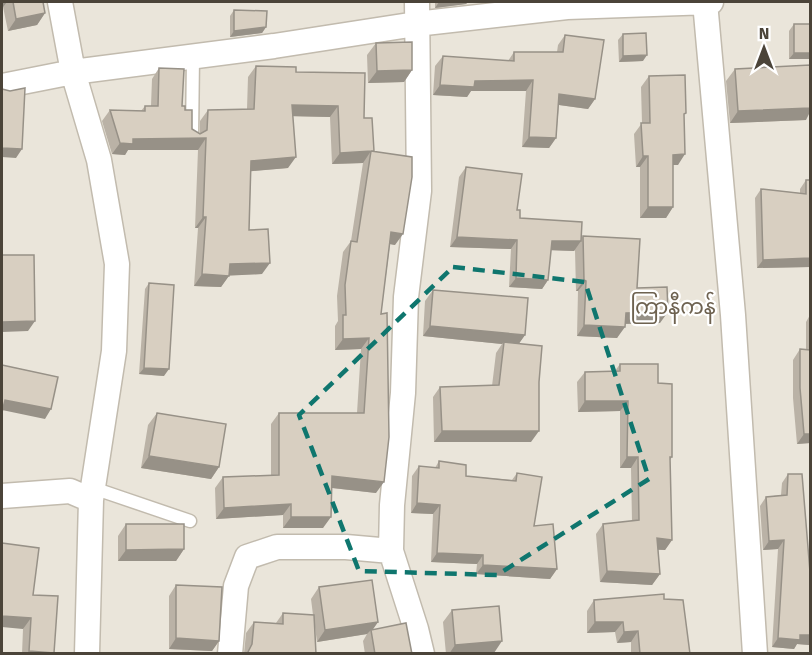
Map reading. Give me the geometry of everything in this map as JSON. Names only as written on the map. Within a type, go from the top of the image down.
[{"type":"street","points":[[60,2],[73,72],[99,160],[117,264],[114,351],[92,494],[87,654]]},
{"type":"street","points":[[705,2],[733,315],[755,654]]},
{"type":"street","points":[[2,86],[73,72],[193,57],[416,13],[711,2]]},
{"type":"street","points":[[416,13],[419,84],[419,191],[406,297],[403,393],[392,506],[392,551],[422,654]]},
{"type":"street","points":[[2,496],[70,491],[92,494]]},
{"type":"street","points":[[230,654],[236,586],[247,557],[277,547],[346,547],[392,551]]},
{"type":"lane","points":[[192,137],[193,57]]},
{"type":"lane","points":[[92,494],[190,521]]},
{"type":"highlighted area","points":[[453,267],[585,282],[649,479],[497,575],[359,571],[299,415]]},
{"type":"shaded area","name":"ကြာနီကန်","points":[[2,2],[810,2],[810,653],[2,653]]},
{"type":"building","points":[[13,2],[43,2],[45,13],[16,19]]},
{"type":"building","points":[[234,10],[267,11],[266,27],[234,31]]},
{"type":"building","points":[[794,24],[810,24],[810,53],[794,53]]},
{"type":"building","points":[[646,33],[647,55],[623,56],[623,34]]},
{"type":"building","points":[[565,35],[604,40],[595,99],[559,94],[556,138],[529,137],[533,80],[475,81],[474,87],[440,85],[443,56],[514,61],[514,52],[563,52]]},
{"type":"building","points":[[412,42],[412,70],[377,71],[376,43]]},
{"type":"building","points":[[810,65],[810,108],[738,111],[735,69]]},
{"type":"building","points":[[256,66],[296,67],[296,72],[365,73],[364,118],[372,118],[374,151],[340,153],[338,106],[292,105],[296,157],[251,161],[249,230],[268,229],[270,263],[230,264],[229,276],[202,274],[206,217],[203,217],[206,138],[133,139],[133,144],[120,143],[110,110],[145,111],[145,106],[158,106],[159,68],[184,69],[182,106],[185,106],[185,110],[192,110],[192,129],[200,134],[207,130],[208,110],[254,109]]},
{"type":"building","points":[[685,75],[685,154],[673,155],[673,207],[648,207],[648,156],[643,156],[641,123],[650,123],[649,76]]},
{"type":"building","points":[[25,88],[22,149],[2,148],[2,89],[10,91]]},
{"type":"building","points":[[371,151],[412,157],[412,177],[403,234],[391,232],[381,314],[387,313],[389,437],[384,482],[332,476],[331,517],[291,517],[291,504],[224,508],[223,477],[279,475],[279,413],[364,413],[369,338],[343,339],[343,315],[346,315],[345,285],[351,241],[357,242]]},
{"type":"building","points":[[466,167],[522,174],[517,210],[520,210],[520,218],[582,222],[581,241],[552,241],[548,280],[516,278],[517,240],[457,237]]},
{"type":"building","points":[[806,180],[810,180],[810,258],[763,260],[761,189],[806,194]]},
{"type":"building","points":[[583,236],[640,239],[637,288],[667,287],[668,312],[626,313],[625,327],[584,325],[586,281],[584,280]]},
{"type":"building","points":[[2,255],[34,255],[35,321],[2,322]]},
{"type":"building","points":[[149,283],[174,285],[169,369],[144,368]]},
{"type":"building","points":[[433,290],[528,298],[525,335],[430,326]]},
{"type":"building","points":[[504,342],[542,346],[539,431],[442,431],[440,387],[499,385]]},
{"type":"building","points":[[800,349],[810,350],[810,434],[804,434],[800,388]]},
{"type":"building","points":[[620,364],[658,364],[658,383],[672,384],[672,457],[670,457],[672,540],[657,538],[660,574],[607,571],[603,524],[639,520],[638,457],[627,457],[628,401],[585,401],[585,372],[620,371]]},
{"type":"building","points":[[2,365],[58,377],[51,409],[5,400],[2,412]]},
{"type":"building","points":[[157,413],[226,424],[219,467],[149,456]]},
{"type":"building","points":[[439,461],[466,465],[466,476],[516,481],[517,473],[542,477],[534,526],[553,524],[557,569],[483,565],[483,555],[437,553],[440,505],[417,503],[419,466],[439,468]]},
{"type":"building","points":[[788,474],[802,474],[810,572],[810,635],[800,635],[800,640],[778,638],[784,540],[769,541],[766,497],[787,495]]},
{"type":"building","points":[[126,524],[184,524],[184,549],[126,550]]},
{"type":"building","points":[[2,543],[39,548],[33,595],[58,596],[54,653],[29,651],[31,618],[2,616]]},
{"type":"building","points":[[372,580],[378,622],[325,630],[319,587]]},
{"type":"building","points":[[176,585],[222,587],[219,641],[176,638]]},
{"type":"building","points":[[664,594],[664,599],[683,600],[690,654],[640,654],[638,631],[624,632],[623,622],[595,622],[594,600]]},
{"type":"building","points":[[499,606],[502,641],[455,645],[452,610]]},
{"type":"building","points":[[283,613],[314,615],[316,654],[251,654],[248,652],[252,644],[254,622],[283,624]]},
{"type":"building","points":[[406,623],[412,654],[375,654],[371,630]]},
{"type":"district","name":"ကြာနီကန်","points":[[673,307]]}]
